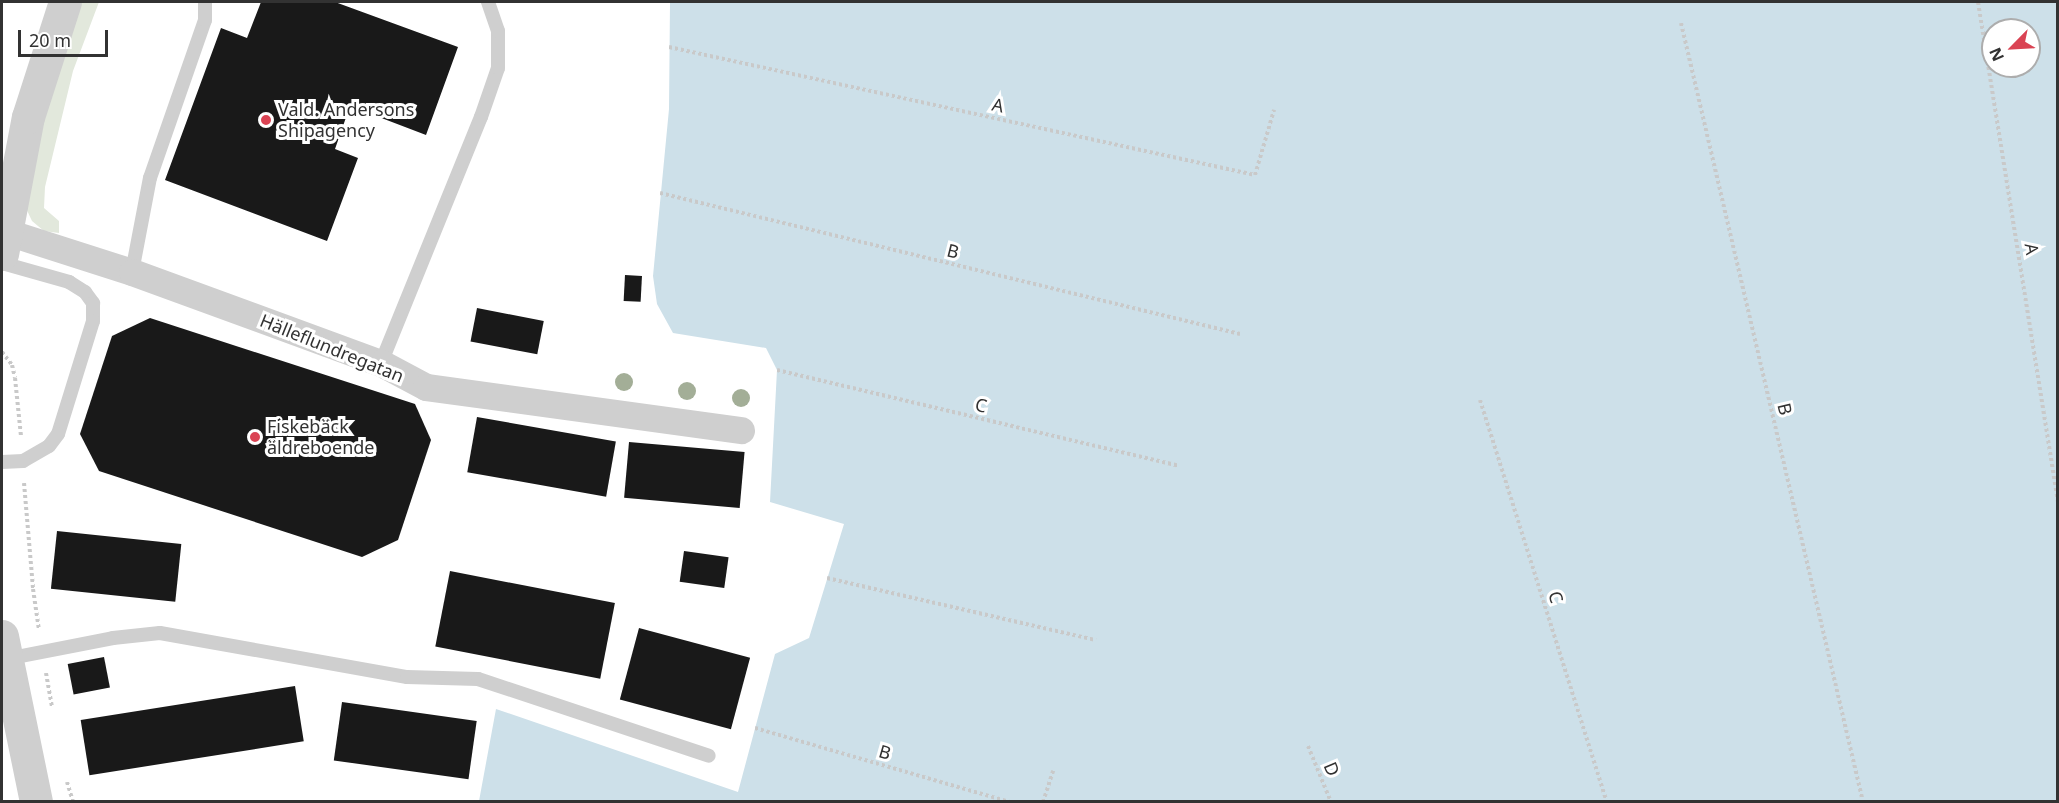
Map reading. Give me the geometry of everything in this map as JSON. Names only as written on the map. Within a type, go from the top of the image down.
[{"type":"street","name":"Hälleflundregatan","points":[[65,2],[28,117],[3,242],[132,272],[381,363],[426,387],[741,430]]},
{"type":"street","points":[[4,647],[36,801]]},
{"type":"lane","points":[[132,272],[150,178],[205,20],[206,2]]},
{"type":"lane","points":[[381,363],[481,117],[498,68],[498,31],[488,2]]},
{"type":"lane","points":[[2,263],[69,282],[85,291],[93,303],[93,321],[58,434],[49,446],[23,461],[2,462]]},
{"type":"lane","points":[[4,647],[43,652],[112,638],[160,633],[407,677],[478,679],[708,756]]},
{"type":"path","name":"A","points":[[1978,2],[2058,502]]},
{"type":"path","name":"B","points":[[1682,23],[1863,801]]},
{"type":"path","name":"A","points":[[669,47],[1255,175],[1274,110]]},
{"type":"path","name":"B","points":[[660,193],[1240,334]]},
{"type":"path","points":[[2,352],[12,365],[15,378],[33,590],[54,719]]},
{"type":"path","name":"C","points":[[777,370],[1179,466]]},
{"type":"path","name":"C","points":[[1480,400],[1607,801]]},
{"type":"path","points":[[827,578],[1096,640]]},
{"type":"path","name":"B","points":[[755,728],[1009,801]]},
{"type":"path","name":"D","points":[[1308,746],[1331,801]]},
{"type":"path","points":[[1042,801],[1053,771]]},
{"type":"path","points":[[64,773],[73,801]]},
{"type":"shaded area","points":[[82,2],[99,2],[73,71],[45,187],[44,208],[59,221],[59,233],[44,231],[32,221],[24,204],[53,78]]},
{"type":"shaded area","points":[[670,2],[2057,2],[2057,801],[479,801],[496,709],[738,792],[775,654],[809,638],[844,524],[770,502],[777,370],[766,348],[673,333],[657,304],[653,276],[669,109]]},
{"type":"building","name":"Vald. Andersons Shipagency","points":[[261,2],[335,2],[458,47],[426,135],[350,106],[335,149],[358,158],[327,241],[165,180],[221,28],[247,38]]},
{"type":"building","points":[[625,275],[642,276],[641,302],[624,301]]},
{"type":"building","points":[[477,308],[544,321],[537,354],[471,341]]},
{"type":"building","name":"Fiskebäck äldreboende","points":[[150,318],[415,404],[431,440],[398,540],[362,557],[99,471],[80,434],[112,336]]},
{"type":"building","points":[[477,417],[616,441],[606,497],[467,472]]},
{"type":"building","points":[[629,442],[745,452],[740,508],[624,498]]},
{"type":"building","points":[[57,531],[181,544],[175,602],[51,589]]},
{"type":"building","points":[[684,551],[729,557],[724,588],[680,582]]},
{"type":"building","points":[[450,571],[615,603],[600,679],[435,647]]},
{"type":"building","points":[[639,628],[750,658],[731,729],[620,699]]},
{"type":"building","points":[[104,657],[110,687],[74,694],[68,664]]},
{"type":"building","points":[[295,686],[304,741],[89,775],[81,720]]},
{"type":"building","points":[[342,702],[477,721],[468,779],[334,760]]},
{"type":"place","name":"Vald. Andersons Shipagency","points":[[266,120]]},
{"type":"place","name":"Fiskebäck äldreboende","points":[[255,437]]}]
